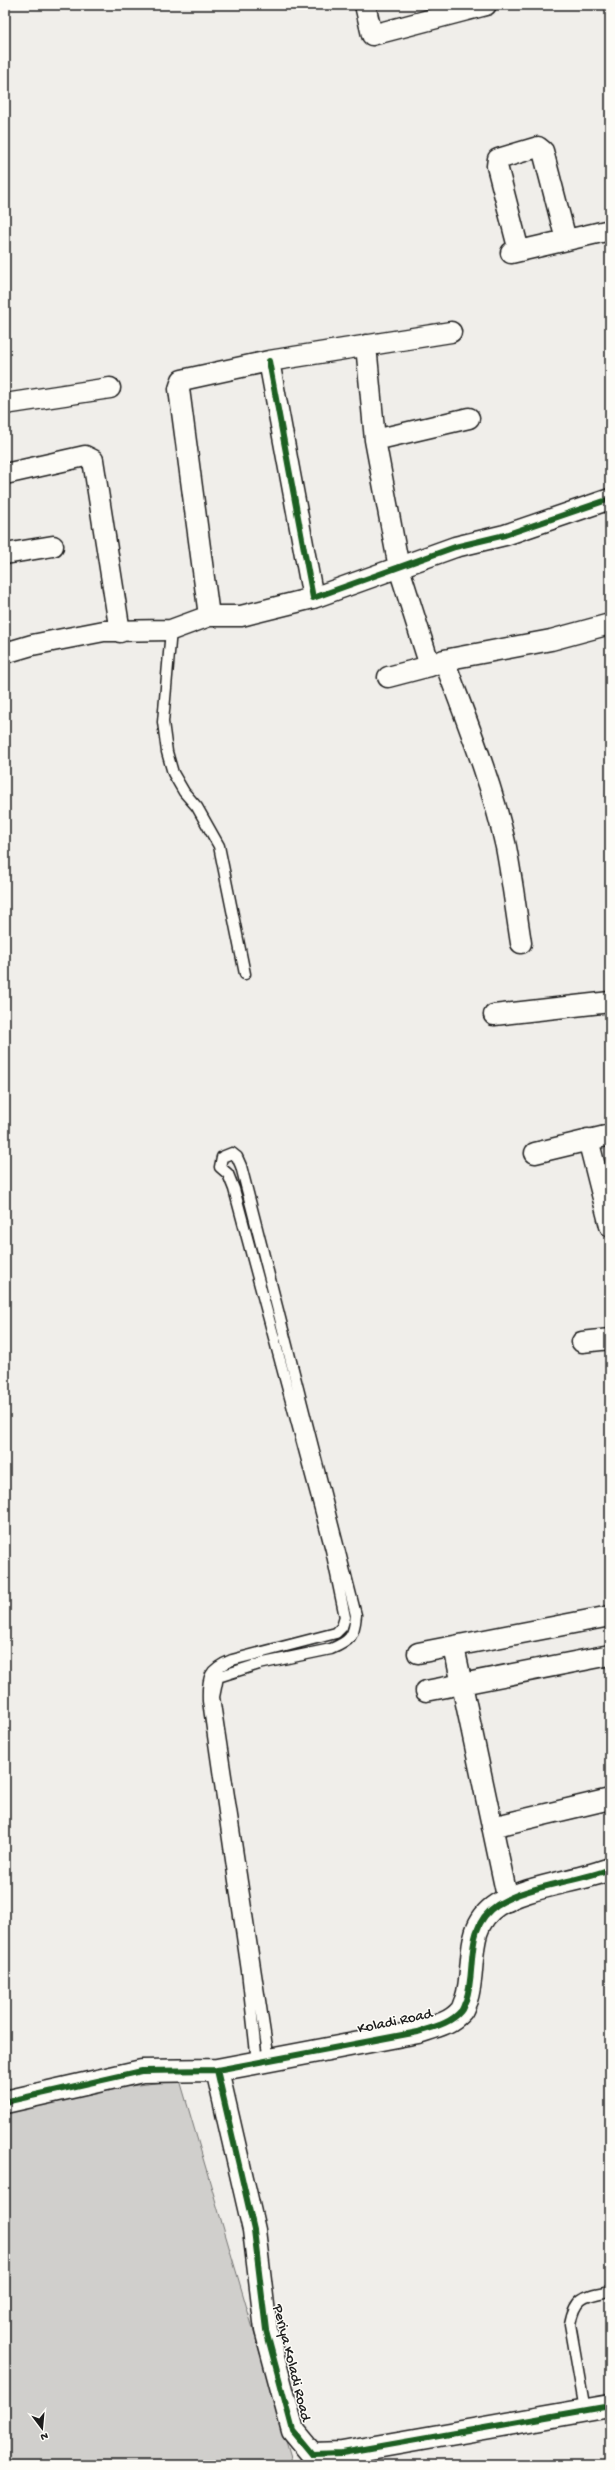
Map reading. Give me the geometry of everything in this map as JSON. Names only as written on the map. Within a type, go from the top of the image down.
[{"type":"street","points":[[365,5],[372,35],[486,5]]},
{"type":"street","points":[[566,240],[543,151],[538,148],[498,159],[497,166],[515,252],[610,230]]},
{"type":"street","points":[[209,616],[179,385],[186,378],[269,361],[451,332]]},
{"type":"street","points":[[366,345],[375,440],[399,568],[437,663],[485,772],[497,811],[511,875],[521,943]]},
{"type":"street","points":[[269,361],[313,598]]},
{"type":"street","points":[[5,404],[110,388]]},
{"type":"street","points":[[375,440],[469,418]]},
{"type":"street","points":[[5,474],[85,456],[93,460],[120,632]]},
{"type":"street","points":[[5,653],[79,635],[104,631],[120,632],[171,630],[209,616],[241,616],[313,598],[455,547],[505,535],[610,500]]},
{"type":"street","points":[[5,554],[53,546]]},
{"type":"street","points":[[388,677],[437,663],[551,640],[610,624]]},
{"type":"street","points":[[494,1015],[610,1002]]},
{"type":"street","points":[[535,1153],[588,1139],[610,1136]]},
{"type":"street","points":[[588,1139],[610,1226]]},
{"type":"street","points":[[582,1342],[610,1339]]},
{"type":"street","points":[[418,1653],[610,1616]]},
{"type":"street","points":[[454,1646],[508,1901]]},
{"type":"street","points":[[426,1691],[610,1655]]},
{"type":"street","points":[[492,1827],[610,1799]]},
{"type":"street","name":"Koladi Road","points":[[5,2102],[142,2070],[217,2070],[418,2032],[445,2024],[462,2011],[470,1989],[472,1946],[480,1923],[496,1905],[610,1869]]},
{"type":"street","name":"Periya Koladi Road","points":[[217,2070],[254,2230],[266,2330],[293,2431],[312,2460],[342,2453],[610,2406]]},
{"type":"lane","points":[[171,630],[163,722],[167,752],[173,773],[184,792],[197,807],[219,846],[245,974]]},
{"type":"lane","points":[[232,1153],[237,1157],[241,1166],[356,1615],[352,1636],[346,1643],[331,1649],[234,1671],[218,1677],[215,1686],[214,1697],[218,1728],[244,1882],[263,2061],[247,1971],[208,1701],[209,1677],[219,1665],[232,1660],[336,1633],[342,1627],[346,1617],[331,1550],[234,1189],[228,1174],[220,1167],[222,1156],[232,1153]]},
{"type":"lane","points":[[585,2410],[570,2324],[573,2310],[578,2301],[587,2296],[610,2291]]},
{"type":"shaded area","points":[[180,2080],[293,2465],[5,2465],[5,2101]]},
{"type":"cycle path","points":[[269,361],[313,598],[455,547],[505,535],[610,499]]},
{"type":"cycle path","points":[[5,2102],[142,2071],[217,2070],[418,2032],[441,2024],[452,2019],[463,2008],[469,1988],[475,1937],[479,1925],[486,1914],[497,1905],[522,1893],[597,1874],[610,1869]]},
{"type":"cycle path","points":[[217,2070],[254,2230],[266,2330],[293,2431],[312,2454],[342,2453],[610,2406]]}]
